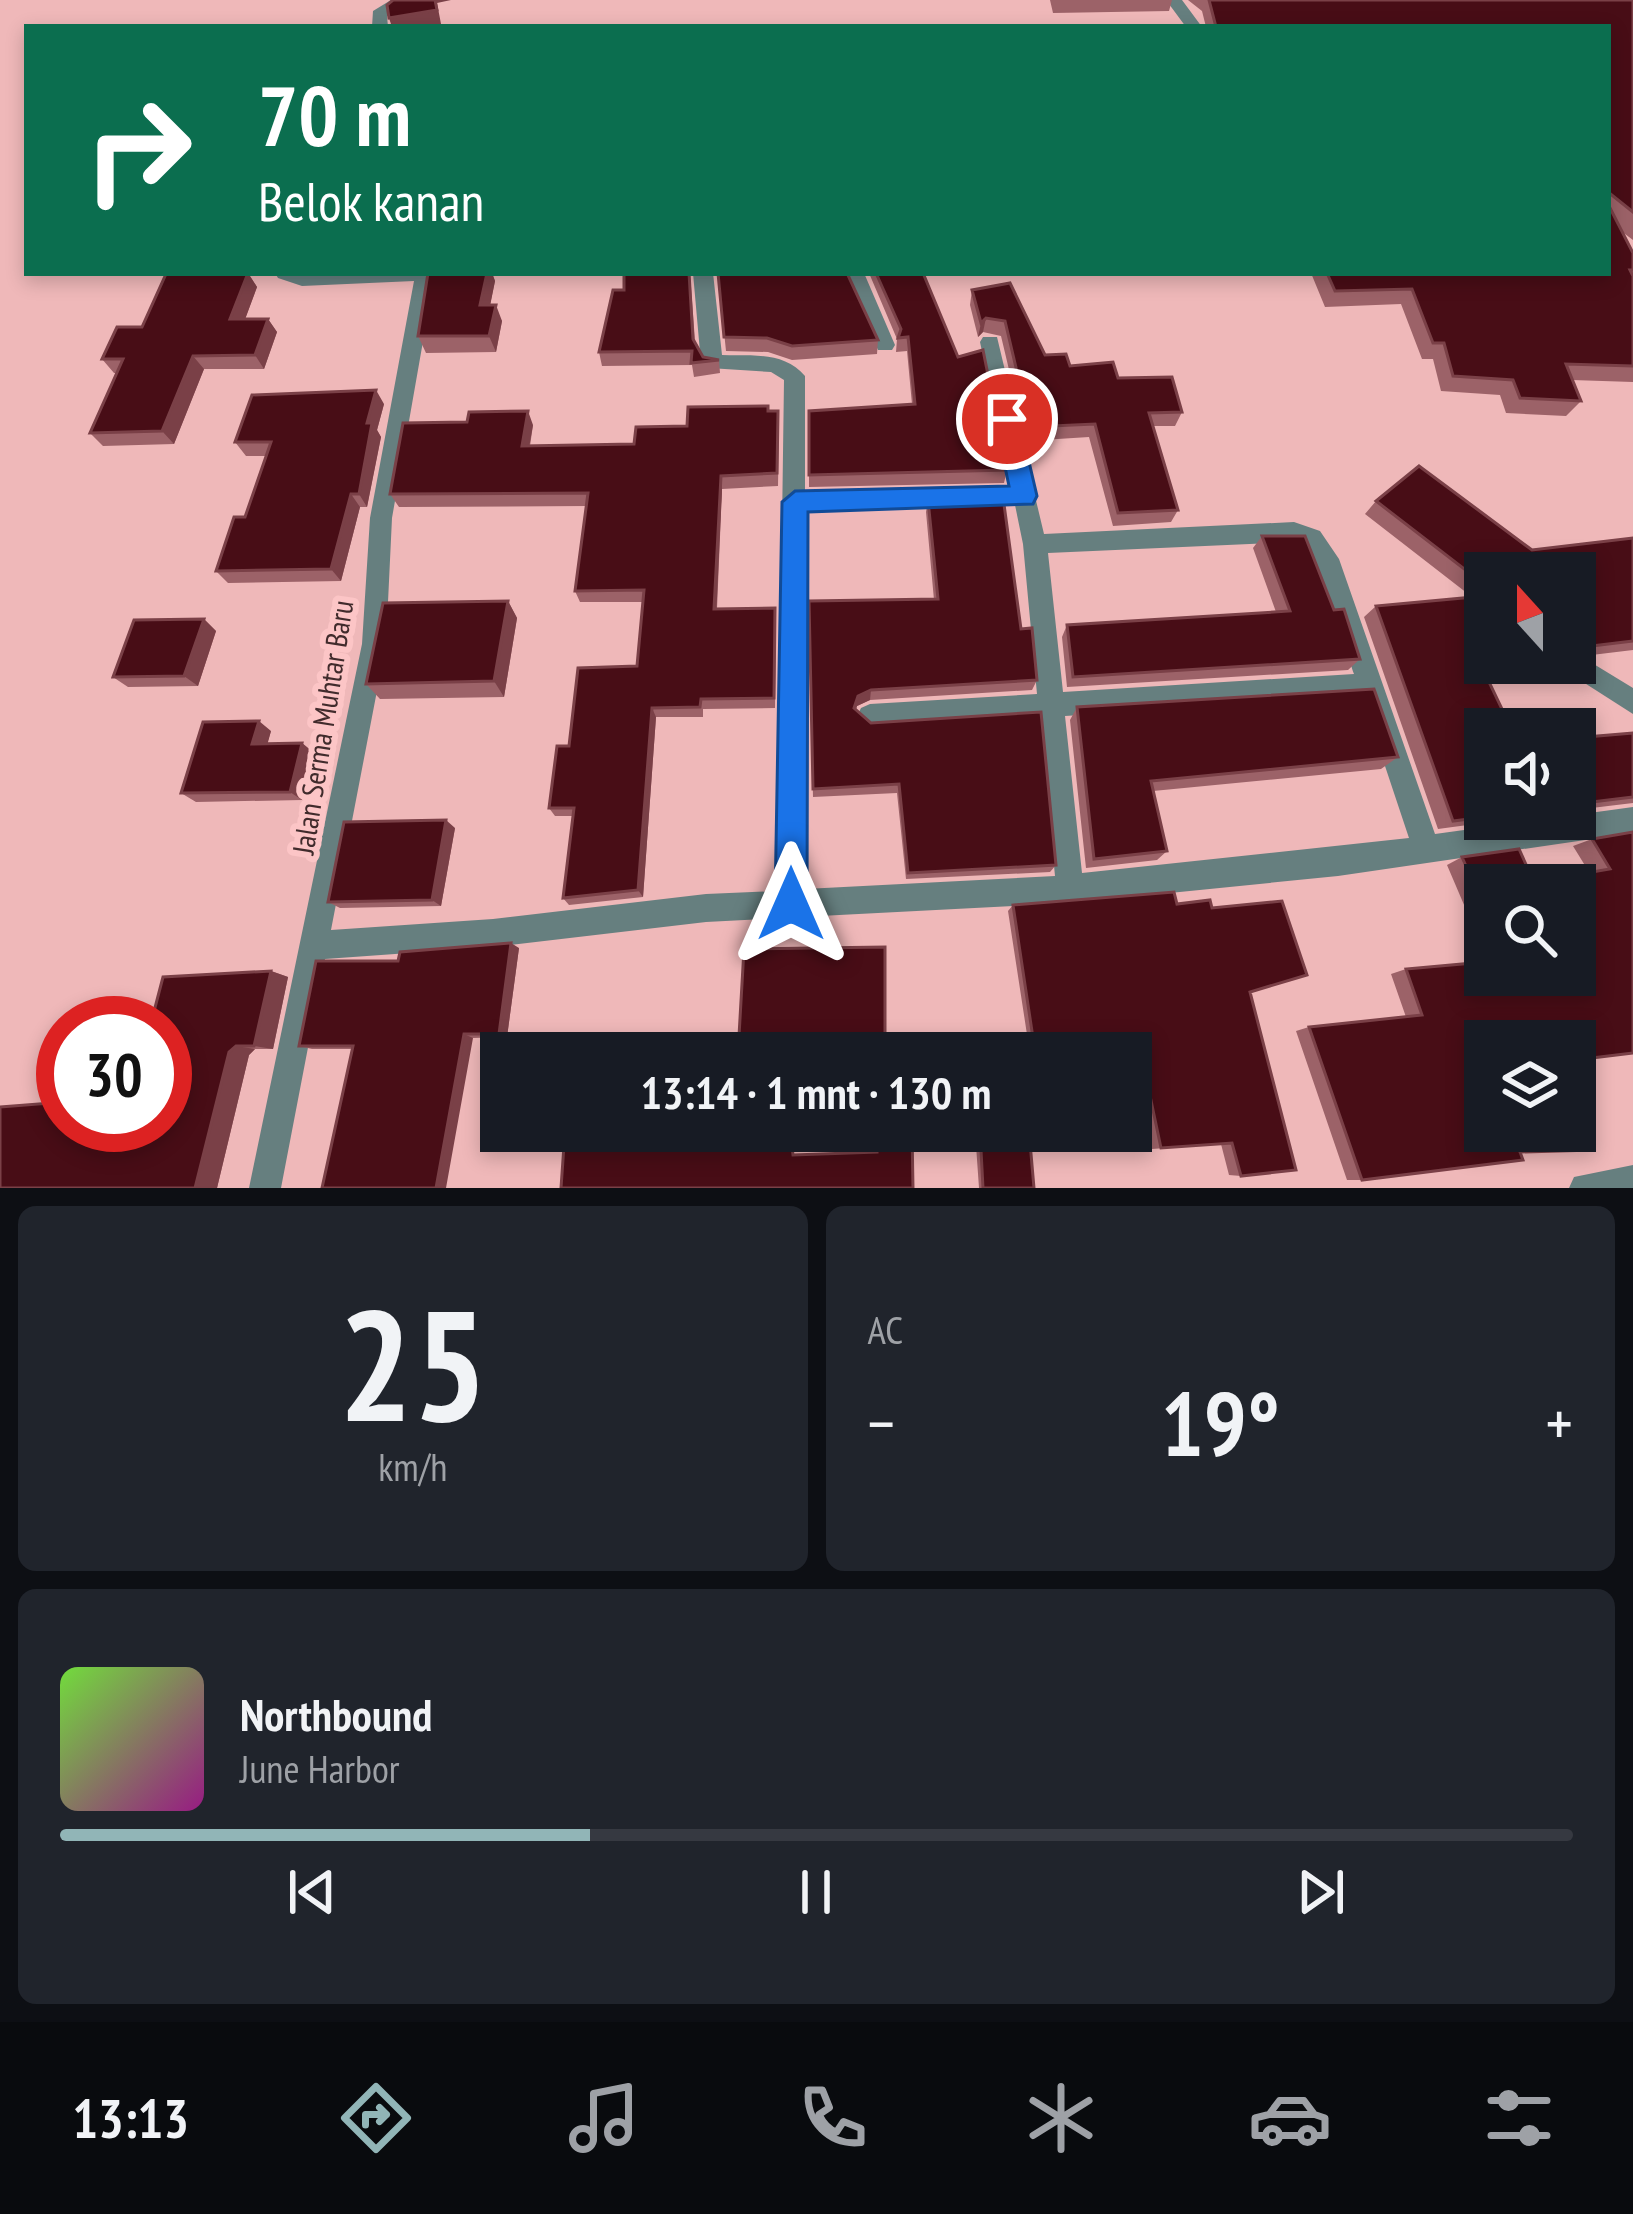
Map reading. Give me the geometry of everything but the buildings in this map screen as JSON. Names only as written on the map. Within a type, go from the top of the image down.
[{"type":"street","points":[[380,24],[379,14],[402,0]]},
{"type":"street","points":[[295,276],[351,276]]},
{"type":"street","name":"Jalan Serma Muhtar Baru","points":[[266,1188],[318,945],[374,644],[381,518],[412,371],[425,276]]},
{"type":"street","points":[[703,276],[710,352],[716,363],[775,364],[795,376],[791,904]]},
{"type":"street","points":[[855,276],[885,345]]},
{"type":"street","points":[[990,342],[1035,544],[1070,889]]},
{"type":"street","points":[[795,502],[1024,496]]},
{"type":"street","points":[[1035,544],[1305,534],[1327,559],[1366,685],[1427,850]]},
{"type":"street","points":[[1596,677],[1633,702]]},
{"type":"street","points":[[870,716],[1366,685]]},
{"type":"street","points":[[318,945],[791,904],[1070,889],[1427,850],[1633,820]]},
{"type":"street","points":[[1585,1188],[1633,1181]]},
{"type":"route","points":[[791,904],[795,502],[1024,496],[1007,419]]}]
